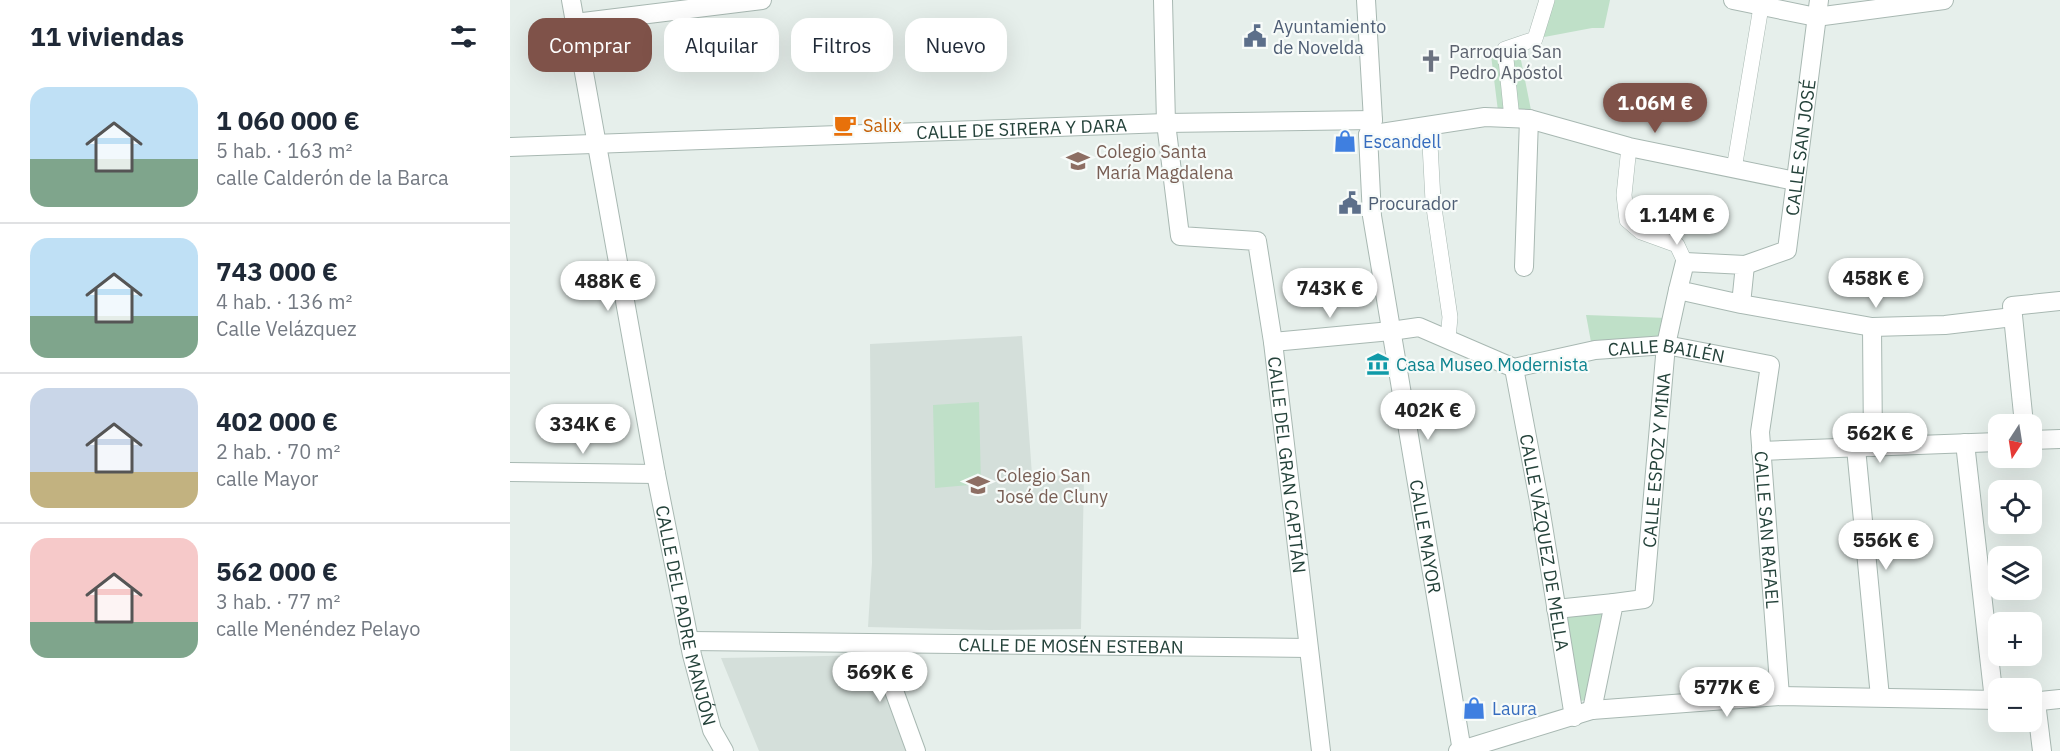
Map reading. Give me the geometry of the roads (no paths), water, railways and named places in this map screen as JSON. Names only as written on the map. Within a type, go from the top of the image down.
[{"type":"street","name":"CALLE DEL PADRE MANJÓN","points":[[571,0],[574,18]]},
{"type":"street","points":[[616,18],[762,0]]},
{"type":"street","name":"CALLE DEL GRAN CAPITÁN","points":[[1163,0],[1166,123],[1180,236],[1257,241],[1273,342],[1321,751]]},
{"type":"street","name":"CALLE MAYOR","points":[[1366,0],[1372,216],[1460,751]]},
{"type":"street","points":[[1524,267],[1521,119],[1505,49],[1535,39],[1547,0]]},
{"type":"street","points":[[1733,0],[1761,7],[1817,8],[1944,0]]},
{"type":"street","points":[[1734,169],[1761,7]]},
{"type":"street","name":"CALLE SAN JOSÉ","points":[[1745,265],[1786,250],[1817,8]]},
{"type":"street","name":"CALLE DEL PADRE MANJÓN","points":[[584,72],[656,474],[690,641],[712,730],[724,751]]},
{"type":"street","name":"CALLE DE SIRERA Y DARA","points":[[510,147],[1166,123],[1370,127],[1429,125],[1485,117],[1521,119],[1629,147],[1795,181]]},
{"type":"street","points":[[1429,125],[1433,201],[1450,317],[1448,339]]},
{"type":"street","points":[[1629,147],[1624,195],[1627,220],[1641,232],[1677,244],[1685,261],[1745,265],[1741,304]]},
{"type":"street","name":"CALLE ESPOZ Y MINA","points":[[1556,609],[1644,599],[1666,345],[1685,261]]},
{"type":"street","points":[[1678,290],[1741,304],[1872,327],[1945,325],[2060,301]]},
{"type":"street","points":[[2012,312],[2023,414]]},
{"type":"street","points":[[1273,342],[1391,332],[1419,327],[1514,368]]},
{"type":"street","points":[[1872,327],[1864,447],[1880,697]]},
{"type":"street","name":"CALLE BAILÉN","points":[[1514,368],[1595,350],[1666,345],[1770,365]]},
{"type":"street","name":"CALLE SAN RAFAEL","points":[[1770,365],[1760,432],[1780,696]]},
{"type":"street","name":"CALLE VÁZQUEZ DE MELLA","points":[[1514,368],[1539,501],[1574,717]]},
{"type":"street","points":[[2042,440],[2060,439]]},
{"type":"street","points":[[1761,451],[1988,442]]},
{"type":"street","points":[[1965,443],[1993,678]]},
{"type":"street","points":[[510,472],[656,474]]},
{"type":"street","points":[[1592,710],[1614,603]]},
{"type":"street","name":"CALLE DE MOSÉN ESTEBAN","points":[[690,641],[1308,648]]},
{"type":"street","points":[[877,644],[916,751]]},
{"type":"street","points":[[1460,751],[1592,710],[1780,696],[1988,700]]},
{"type":"street","points":[[2042,701],[2060,699]]},
{"type":"street","points":[[2039,732],[2042,751]]},
{"type":"place","name":"Ayuntamiento de Novelda","points":[[1255,36]]},
{"type":"place","name":"Parroquia San Pedro Apóstol","points":[[1431,61]]},
{"type":"place","name":"Salix","points":[[845,125]]},
{"type":"place","name":"Escandell","points":[[1345,141]]},
{"type":"place","name":"Colegio Santa María Magdalena","points":[[1078,161]]},
{"type":"place","name":"Procurador","points":[[1350,203]]},
{"type":"place","name":"Casa Museo Modernista","points":[[1378,364]]},
{"type":"place","name":"Colegio San José de Cluny","points":[[978,485]]},
{"type":"place","name":"Laura","points":[[1474,708]]}]
